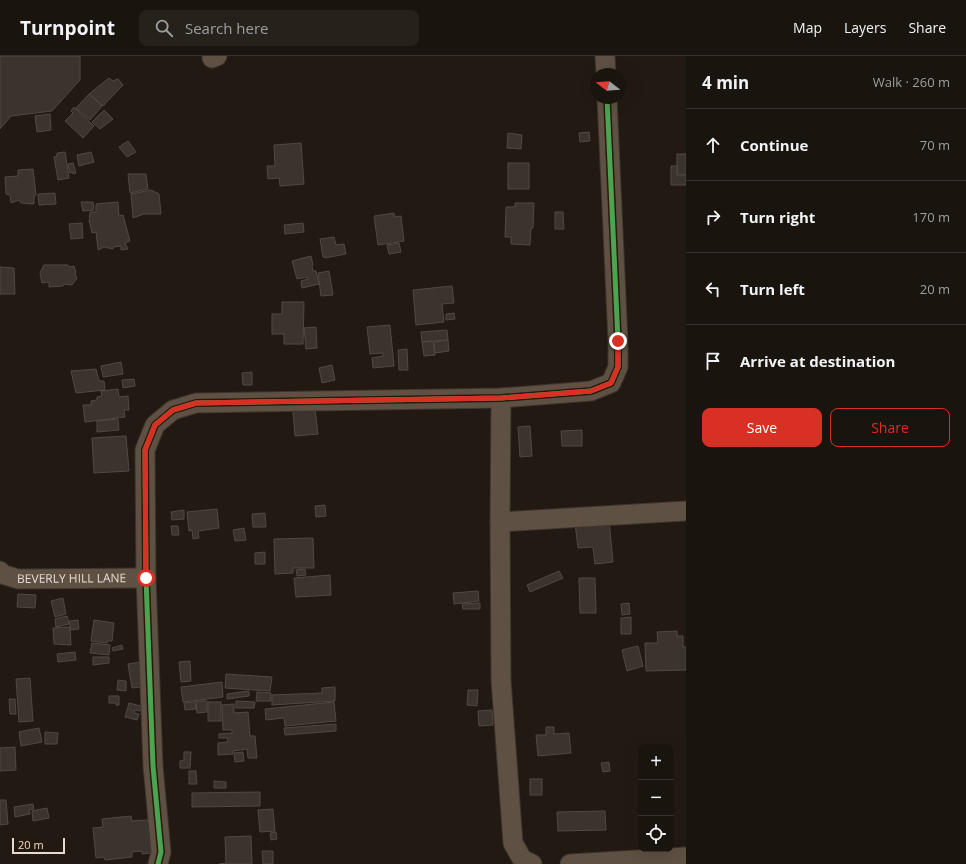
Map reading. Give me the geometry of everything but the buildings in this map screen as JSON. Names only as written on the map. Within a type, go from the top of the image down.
[{"type":"street","points":[[605,56],[606,68]]},
{"type":"street","points":[[158,864],[161,852],[153,766],[146,578],[145,450],[155,425],[173,410],[196,403],[501,398],[591,391],[611,383],[618,367],[618,333],[607,104]]},
{"type":"street","points":[[501,398],[501,680],[514,843],[525,862]]},
{"type":"street","points":[[500,522],[686,511]]},
{"type":"street","name":"BEVERLY HILL LANE","points":[[1,573],[18,579],[146,578]]},
{"type":"street","points":[[570,864],[686,857]]},
{"type":"cycle path","points":[[158,864],[161,852],[153,766],[146,578],[145,450],[155,425],[173,410],[196,403],[501,398],[591,391],[611,383],[618,367],[618,341],[607,104]]},
{"type":"route","points":[[146,578],[145,450],[155,425],[173,410],[196,403],[501,398],[591,391],[611,383],[618,367],[618,341]]}]
